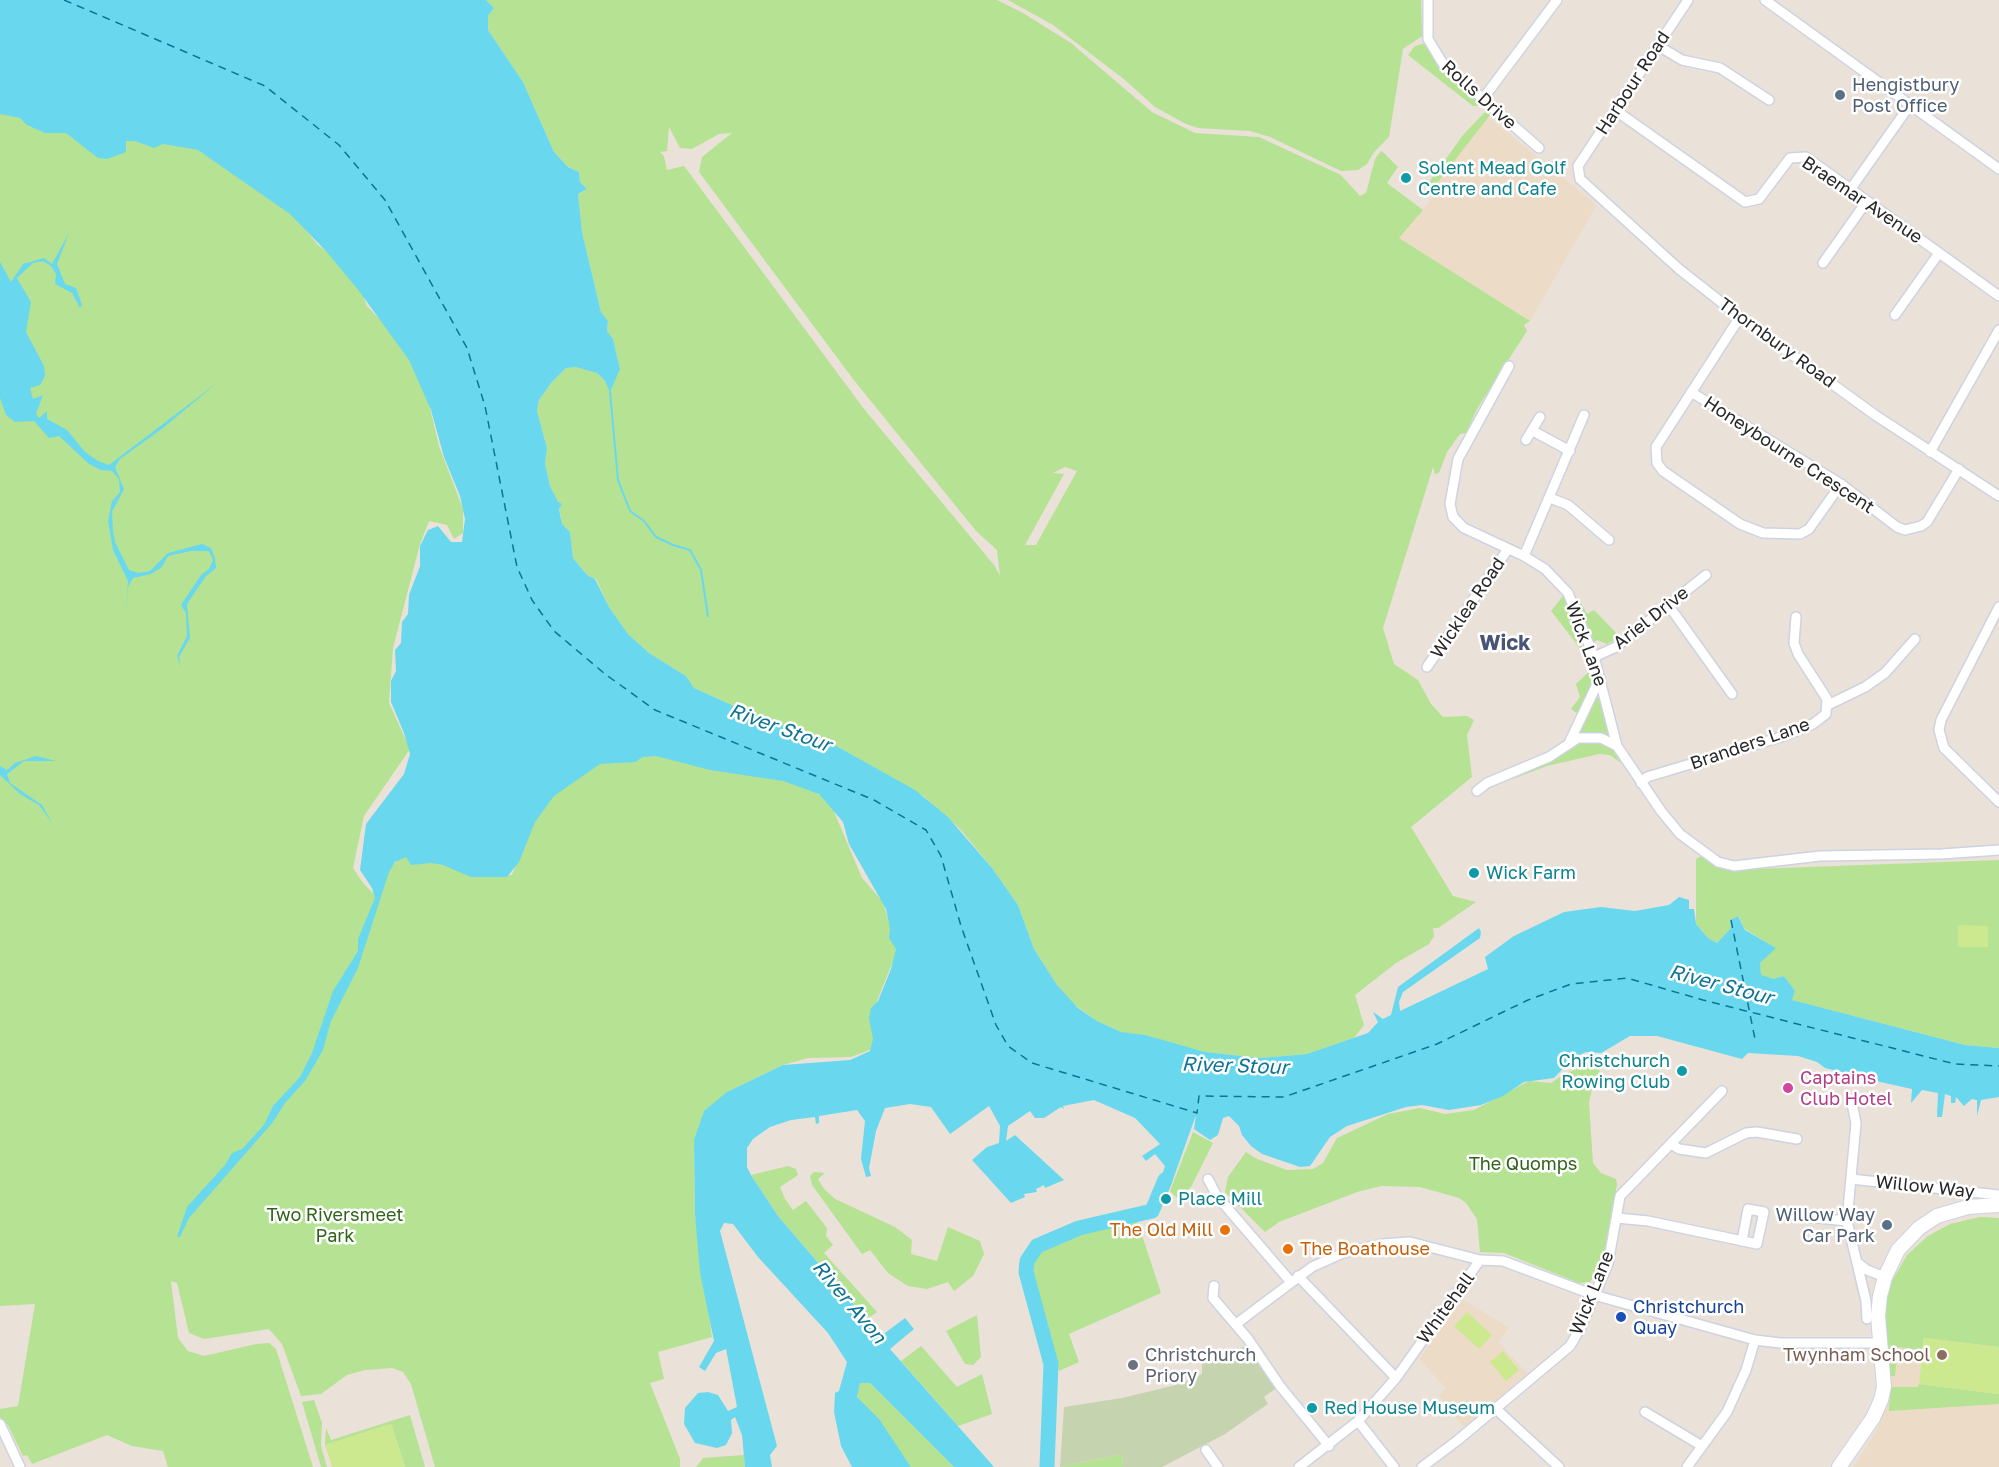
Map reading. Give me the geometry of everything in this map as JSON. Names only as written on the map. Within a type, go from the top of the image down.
[{"type":"street","name":"Rolls Drive","points":[[1428,0],[1426,25],[1428,39],[1443,64],[1539,148]]},
{"type":"street","points":[[1482,100],[1557,0]]},
{"type":"street","name":"Harbour Road","points":[[1578,166],[1689,0]]},
{"type":"street","points":[[1766,0],[1999,169]]},
{"type":"street","points":[[1657,45],[1682,60],[1720,68],[1769,100]]},
{"type":"street","points":[[1850,190],[1910,105]]},
{"type":"street","name":"Braemar Avenue","points":[[1615,110],[1745,202],[1759,199],[1790,158],[1798,155],[1806,157],[1999,296]]},
{"type":"street","name":"Thornbury Road","points":[[1578,166],[1583,183],[1679,268],[1740,317],[1930,452],[1999,496]]},
{"type":"street","points":[[1823,263],[1867,201]]},
{"type":"street","points":[[1895,315],[1939,253]]},
{"type":"street","points":[[1740,317],[1656,447],[1657,463],[1663,471],[1737,528],[1763,533],[1800,534],[1809,529],[1841,484]]},
{"type":"street","points":[[1930,452],[1999,330]]},
{"type":"street","name":"Wick Lane","points":[[1509,366],[1458,459],[1450,504],[1458,523],[1545,569],[1568,593],[1594,657],[1617,746],[1641,783],[1680,834],[1728,866],[1820,856],[1942,854],[1999,850]]},
{"type":"street","name":"Honeybourne Crescent","points":[[1691,392],[1841,484],[1897,527],[1913,529],[1927,522],[1959,469]]},
{"type":"street","points":[[1524,556],[1584,415]]},
{"type":"street","points":[[1526,440],[1540,417]]},
{"type":"street","points":[[1533,431],[1570,451]]},
{"type":"street","points":[[1550,498],[1568,505],[1609,540]]},
{"type":"street","name":"Wicklea Road","points":[[1427,668],[1508,549]]},
{"type":"street","name":"Ariel Drive","points":[[1594,657],[1616,647],[1706,575]]},
{"type":"street","points":[[1669,606],[1732,694]]},
{"type":"street","points":[[1999,607],[1941,720],[1939,730],[1944,748],[1999,802]]},
{"type":"street","name":"Branders Lane","points":[[1641,783],[1647,777],[1784,736],[1826,714],[1828,705],[1794,643],[1796,617]]},
{"type":"street","points":[[1828,705],[1865,687],[1885,673],[1915,639]]},
{"type":"street","points":[[1477,791],[1487,783],[1549,757],[1570,741],[1600,678]]},
{"type":"street","points":[[1570,741],[1593,737],[1617,746]]},
{"type":"street","name":"Wick Lane","points":[[1422,1467],[1458,1440],[1570,1346],[1608,1264],[1620,1196],[1722,1090]]},
{"type":"street","points":[[1851,1099],[1856,1123],[1847,1221],[1866,1302],[1866,1318]]},
{"type":"street","points":[[1671,1144],[1679,1149],[1706,1153],[1746,1133],[1757,1132],[1797,1139]]},
{"type":"street","points":[[1208,1179],[1217,1196],[1294,1279],[1395,1378]]},
{"type":"street","name":"Willow Way","points":[[1851,1179],[1999,1195]]},
{"type":"street","points":[[1839,1467],[1874,1418],[1881,1400],[1884,1388],[1878,1316],[1885,1277],[1898,1250],[1919,1228],[1954,1210],[1999,1205]]},
{"type":"street","points":[[1789,1215],[1847,1221]]},
{"type":"street","points":[[1617,1218],[1648,1221],[1742,1241]]},
{"type":"street","points":[[1236,1324],[1294,1279],[1343,1253],[1382,1244],[1410,1242],[1480,1260]]},
{"type":"street","name":"Whitehall","points":[[1299,1467],[1329,1446],[1358,1421],[1395,1378],[1480,1260],[1503,1261],[1594,1295],[1755,1340],[1780,1343],[1881,1343]]},
{"type":"street","points":[[1858,1263],[1867,1270],[1885,1277]]},
{"type":"street","points":[[1214,1286],[1214,1298],[1236,1324],[1280,1386],[1329,1446]]},
{"type":"street","points":[[1687,1467],[1727,1412],[1746,1370],[1755,1340]]},
{"type":"street","points":[[1495,1408],[1559,1467]]},
{"type":"street","points":[[1645,1412],[1702,1446]]},
{"type":"street","points":[[1358,1421],[1394,1467]]},
{"type":"street","points":[[0,1424],[20,1467]]},
{"type":"street","points":[[1206,1450],[1218,1467]]},
{"type":"shaded area","points":[[1488,117],[1597,205],[1530,321],[1399,238],[1433,197],[1429,193]]},
{"type":"shaded area","name":"Twynham School","points":[[1980,1217],[1999,1218],[1999,1467],[1854,1467],[1878,1428],[1885,1399],[1892,1281],[1907,1255],[1928,1236],[1950,1224]]},
{"type":"shaded area","points":[[1463,1299],[1509,1328],[1498,1342],[1528,1374],[1465,1429],[1439,1395],[1446,1388],[1419,1359]]},
{"type":"green space","points":[[486,0],[997,0],[1023,13],[1071,43],[1152,112],[1195,133],[1259,137],[1341,175],[1360,196],[1366,193],[1375,159],[1381,151],[1398,167],[1387,183],[1423,210],[1399,238],[1530,321],[1524,325],[1527,331],[1477,409],[1466,433],[1460,434],[1447,452],[1439,473],[1435,474],[1433,467],[1383,628],[1394,664],[1418,680],[1431,704],[1443,717],[1467,716],[1474,720],[1467,735],[1472,777],[1411,827],[1453,896],[1476,902],[1438,928],[1433,928],[1434,936],[1429,944],[1396,963],[1355,995],[1364,1025],[1354,1038],[1307,1054],[1260,1058],[1205,1052],[1121,1032],[1097,1021],[1071,1002],[1057,985],[1034,949],[1018,905],[992,868],[961,830],[923,796],[829,742],[754,715],[694,688],[686,676],[649,653],[628,634],[609,607],[596,579],[587,575],[573,558],[570,532],[562,524],[558,502],[550,486],[545,463],[547,448],[537,411],[539,400],[566,368],[576,366],[597,373],[605,381],[620,369],[613,339],[607,331],[608,321],[601,312],[582,232],[578,194],[587,189],[580,182],[579,172],[568,167],[554,152],[523,82],[488,30],[488,16],[494,8]],"holes":[[[669,127],[680,148],[692,149],[719,134],[732,133],[702,157],[699,172],[853,379],[976,531],[997,550],[1000,576],[994,565],[864,409],[684,166],[667,170],[664,156],[660,152],[667,151]],[[1065,467],[1077,471],[1036,545],[1025,545],[1064,474],[1053,473]]]},
{"type":"green space","points":[[1008,0],[1421,0],[1422,36],[1403,49],[1389,137],[1374,152],[1367,164],[1358,170],[1341,171],[1270,137],[1250,131],[1198,128],[1186,124],[1155,107],[1125,80],[1053,25]]},
{"type":"green space","points":[[1425,43],[1441,68],[1484,106],[1473,106],[1408,55],[1415,46]]},
{"type":"green space","name":"Two Riversmeet Park","points":[[0,85],[191,137],[287,207],[318,245],[353,270],[367,306],[404,345],[426,391],[439,446],[463,509],[463,533],[454,539],[447,525],[429,521],[420,544],[393,648],[389,703],[410,749],[364,816],[353,868],[375,895],[386,872],[403,855],[436,860],[474,876],[512,875],[532,822],[555,792],[591,762],[645,753],[753,773],[808,787],[830,802],[862,878],[883,902],[897,951],[877,1001],[880,1046],[851,1057],[808,1058],[783,1065],[727,1092],[694,1140],[695,1214],[712,1337],[658,1352],[664,1379],[650,1383],[680,1459],[680,1467],[435,1467],[411,1384],[403,1372],[392,1368],[365,1370],[347,1375],[321,1394],[301,1396],[282,1344],[269,1329],[204,1339],[189,1333],[177,1283],[171,1281],[178,1338],[188,1351],[204,1356],[269,1343],[276,1349],[313,1467],[168,1467],[163,1451],[132,1446],[107,1435],[32,1464],[27,1455],[23,1456],[8,1425],[0,1417],[0,1409],[18,1406],[35,1304],[0,1306]]},
{"type":"green space","points":[[1488,109],[1490,115],[1431,191],[1422,185],[1426,179],[1430,181],[1463,135]]},
{"type":"green space","points":[[1563,596],[1573,621],[1586,656],[1551,611]]},
{"type":"green space","points":[[1578,597],[1587,614],[1594,610],[1620,637],[1607,644],[1597,640],[1593,643],[1575,598]]},
{"type":"green space","points":[[1592,669],[1594,678],[1580,715],[1571,709],[1580,697],[1576,684]]},
{"type":"green space","points":[[1598,697],[1610,739],[1578,734],[1595,698]]},
{"type":"green space","points":[[1594,740],[1610,746],[1621,763],[1610,755],[1599,754],[1547,766],[1510,780],[1547,763],[1574,743]]},
{"type":"green space","points":[[1701,856],[1726,870],[1999,860],[1999,1048],[1965,1045],[1791,1000],[1795,991],[1784,976],[1774,980],[1761,975],[1760,963],[1775,948],[1745,929],[1738,916],[1730,920],[1731,928],[1717,943],[1708,938],[1696,924],[1696,859]]},
{"type":"green space","points":[[1958,925],[1988,926],[1988,947],[1958,947]]},
{"type":"green space","name":"The Quomps","points":[[1588,1064],[1603,1065],[1593,1083],[1589,1103],[1593,1163],[1601,1173],[1616,1179],[1617,1184],[1605,1250],[1599,1268],[1590,1282],[1579,1283],[1504,1253],[1480,1252],[1477,1219],[1466,1203],[1459,1198],[1420,1187],[1381,1186],[1357,1192],[1279,1222],[1265,1232],[1225,1192],[1228,1177],[1246,1152],[1257,1159],[1287,1170],[1313,1169],[1323,1163],[1337,1138],[1388,1114],[1420,1108],[1445,1114],[1474,1110],[1529,1081],[1551,1083],[1564,1074]]},
{"type":"green space","points":[[1193,1132],[1213,1143],[1191,1187],[1177,1198],[1170,1191]]},
{"type":"green space","points":[[788,1166],[796,1169],[798,1175],[780,1187],[785,1199],[793,1210],[806,1201],[827,1228],[826,1236],[833,1245],[824,1253],[877,1312],[867,1319],[778,1216],[751,1175]]},
{"type":"green space","points":[[814,1172],[825,1173],[818,1179],[824,1189],[835,1199],[895,1227],[912,1240],[911,1254],[937,1261],[948,1227],[980,1241],[984,1254],[973,1276],[954,1291],[948,1282],[927,1289],[908,1286],[888,1273],[870,1250],[862,1254],[812,1185],[810,1176]]},
{"type":"green space","points":[[1134,1211],[1161,1293],[1069,1334],[1079,1362],[1059,1371],[1033,1277],[1035,1254],[1073,1235]]},
{"type":"green space","points":[[1980,1217],[1999,1218],[1999,1347],[1924,1338],[1922,1350],[1898,1347],[1895,1376],[1887,1376],[1885,1307],[1892,1281],[1907,1255],[1928,1236],[1950,1224]]},
{"type":"green space","points":[[1467,1312],[1492,1335],[1479,1349],[1454,1326]]},
{"type":"green space","points":[[977,1315],[981,1357],[973,1365],[965,1364],[946,1331]]},
{"type":"green space","points":[[1924,1338],[1999,1347],[1999,1394],[1919,1384]]},
{"type":"green space","points":[[1247,1345],[1275,1389],[1264,1397],[1268,1404],[1225,1434],[1162,1467],[1123,1467],[1122,1454],[1060,1467],[1064,1407],[1122,1398],[1184,1383],[1202,1374],[1202,1359],[1235,1351]]},
{"type":"green space","points":[[921,1346],[957,1387],[982,1374],[992,1414],[958,1426],[901,1361]]},
{"type":"green space","points":[[1503,1351],[1519,1370],[1506,1381],[1490,1362]]},
{"type":"green space","points":[[860,1383],[870,1383],[954,1467],[911,1467],[857,1397]]},
{"type":"green space","points":[[1919,1384],[1998,1394],[1999,1392],[1999,1404],[1889,1411],[1890,1387],[1918,1387]]},
{"type":"green space","points":[[314,1400],[322,1423],[321,1446],[327,1467],[321,1467],[302,1402]]},
{"type":"green space","points":[[410,1415],[425,1467],[405,1467],[391,1424],[325,1445],[326,1428],[331,1440]]},
{"type":"green space","points":[[391,1424],[405,1467],[332,1467],[325,1445]]},
{"type":"green space","points":[[1122,1454],[1123,1467],[1060,1467]]},
{"type":"green space","points":[[744,1455],[745,1467],[696,1467],[703,1458]]},
{"type":"water","points":[[0,0],[486,0],[494,8],[488,16],[488,30],[523,82],[554,152],[568,167],[579,172],[580,182],[587,189],[578,194],[582,232],[601,312],[608,321],[607,331],[613,339],[620,369],[610,392],[605,381],[597,373],[576,367],[566,368],[539,400],[537,411],[547,448],[545,463],[550,486],[558,502],[562,504],[559,509],[562,524],[570,532],[573,558],[587,575],[595,579],[609,607],[628,634],[649,653],[686,676],[694,688],[754,715],[829,742],[915,790],[948,817],[992,868],[1018,905],[1034,949],[1057,985],[1078,1008],[1097,1021],[1121,1032],[1145,1035],[1205,1052],[1260,1058],[1307,1054],[1368,1033],[1378,1022],[1373,1012],[1383,1019],[1391,1015],[1398,987],[1479,928],[1480,938],[1403,992],[1399,1002],[1400,1011],[1488,969],[1485,957],[1514,936],[1564,912],[1601,907],[1635,911],[1669,905],[1679,897],[1689,900],[1689,909],[1694,909],[1696,924],[1708,938],[1717,943],[1731,928],[1730,920],[1738,916],[1745,930],[1776,948],[1760,963],[1761,975],[1774,979],[1784,976],[1795,991],[1792,1000],[1965,1045],[1999,1048],[1999,1097],[1981,1100],[1977,1116],[1977,1100],[1972,1099],[1964,1106],[1956,1097],[1955,1103],[1951,1103],[1951,1096],[1945,1094],[1942,1117],[1937,1117],[1938,1093],[1922,1090],[1911,1103],[1912,1089],[1871,1080],[1868,1085],[1865,1083],[1866,1078],[1825,1068],[1817,1062],[1798,1056],[1748,1053],[1742,1059],[1657,1036],[1630,1036],[1601,1053],[1586,1052],[1573,1058],[1554,1078],[1524,1082],[1503,1096],[1481,1105],[1449,1110],[1422,1105],[1406,1107],[1347,1126],[1330,1137],[1310,1166],[1300,1167],[1262,1154],[1251,1146],[1242,1135],[1239,1126],[1229,1116],[1223,1118],[1218,1135],[1210,1140],[1194,1129],[1196,1115],[1171,1185],[1166,1194],[1164,1192],[1166,1182],[1159,1198],[1155,1196],[1165,1166],[1155,1154],[1146,1161],[1142,1156],[1160,1144],[1135,1118],[1094,1100],[1063,1106],[1064,1109],[1061,1107],[1044,1118],[1035,1118],[1030,1111],[1008,1126],[1006,1141],[1015,1135],[1064,1180],[1045,1188],[1044,1185],[1036,1189],[1037,1192],[1024,1194],[1025,1197],[1011,1203],[972,1160],[987,1147],[999,1143],[1000,1126],[989,1106],[950,1134],[931,1107],[910,1104],[885,1108],[876,1131],[869,1168],[871,1176],[866,1177],[861,1159],[865,1121],[857,1110],[819,1116],[819,1123],[816,1124],[815,1117],[791,1120],[770,1127],[753,1139],[747,1148],[747,1167],[751,1175],[778,1216],[881,1336],[905,1318],[914,1329],[890,1349],[994,1467],[954,1467],[870,1383],[860,1383],[857,1397],[879,1419],[911,1467],[852,1467],[841,1446],[834,1412],[835,1393],[839,1391],[847,1362],[828,1333],[758,1257],[733,1224],[724,1223],[720,1231],[777,1446],[770,1455],[772,1467],[745,1467],[742,1435],[735,1417],[731,1420],[732,1433],[726,1445],[717,1448],[695,1443],[684,1424],[685,1408],[698,1393],[708,1392],[718,1395],[728,1411],[737,1407],[726,1349],[716,1353],[705,1371],[699,1367],[714,1341],[700,1273],[695,1214],[694,1140],[704,1111],[727,1092],[783,1065],[850,1060],[870,1051],[873,1039],[869,1018],[871,1008],[878,1001],[891,969],[896,949],[889,938],[890,929],[886,909],[849,844],[843,822],[819,794],[783,781],[710,770],[656,756],[643,757],[635,762],[600,764],[554,796],[535,822],[519,862],[507,877],[471,877],[443,865],[432,863],[411,865],[406,857],[395,862],[389,872],[358,968],[331,1021],[323,1050],[305,1081],[285,1103],[273,1122],[189,1218],[180,1237],[177,1237],[187,1207],[225,1165],[232,1153],[242,1149],[264,1125],[273,1106],[300,1077],[312,1053],[333,991],[358,951],[358,939],[375,898],[372,888],[360,870],[366,824],[404,774],[410,754],[391,702],[391,681],[396,671],[395,650],[401,643],[402,622],[408,614],[409,595],[420,566],[420,546],[428,530],[438,526],[451,542],[462,542],[465,519],[460,496],[444,457],[431,410],[409,360],[359,291],[326,251],[290,214],[198,150],[163,144],[154,148],[135,141],[126,141],[126,152],[107,159],[98,158],[66,133],[45,133],[27,125],[20,118],[0,114]]},
{"type":"water","points":[[69,233],[57,264],[65,284],[76,288],[82,305],[80,308],[72,293],[55,284],[56,274],[51,266],[43,261],[33,263],[17,278],[31,302],[26,332],[44,366],[45,376],[40,385],[30,388],[33,399],[43,395],[36,414],[39,418],[47,411],[47,419],[67,430],[85,452],[109,465],[217,383],[163,428],[120,459],[115,467],[124,489],[112,512],[113,531],[115,542],[129,570],[138,573],[150,571],[168,553],[202,544],[211,548],[215,558],[216,568],[206,576],[187,604],[190,638],[179,657],[181,667],[177,656],[187,636],[186,613],[181,605],[201,575],[209,569],[213,560],[209,551],[191,551],[168,556],[162,567],[151,574],[133,578],[128,587],[126,617],[128,581],[113,550],[108,521],[112,501],[120,492],[119,479],[112,471],[101,470],[89,464],[59,436],[49,438],[34,421],[15,422],[6,415],[0,398],[0,262],[11,282],[23,264],[44,258],[52,264]]},
{"type":"water","points":[[36,756],[56,761],[24,761],[7,774],[10,783],[42,805],[52,823],[39,805],[20,794],[0,775],[0,766],[7,770],[15,763]]},
{"type":"waterway","points":[[610,392],[618,480],[630,511],[644,521],[656,537],[690,550],[701,570],[708,616]]},
{"type":"waterway","points":[[1047,1467],[1051,1364],[1026,1272],[1027,1261],[1037,1246],[1079,1228],[1152,1211],[1165,1180]]},
{"type":"ferry route","points":[[64,0],[265,86],[339,145],[385,200],[467,348],[485,406],[517,567],[532,600],[554,631],[605,674],[655,710],[874,800],[926,830],[941,856],[961,926],[996,1025],[1008,1046],[1032,1063],[1197,1113],[1199,1096],[1284,1097],[1437,1044],[1528,1000],[1571,984],[1627,978],[1703,1000],[1955,1064],[1999,1066]]},
{"type":"ferry route","points":[[1731,920],[1755,1039]]},
{"type":"place","name":"Hengistbury Post Office","points":[[1840,95]]},
{"type":"place","name":"Solent Mead Golf Centre and Cafe","points":[[1406,178]]},
{"type":"place","name":"Wick Farm","points":[[1474,873]]},
{"type":"place","name":"Christchurch Rowing Club","points":[[1682,1071]]},
{"type":"place","name":"Captains Club Hotel","points":[[1788,1088]]},
{"type":"place","name":"Place Mill","points":[[1166,1199]]},
{"type":"place","name":"Willow Way Car Park","points":[[1887,1225]]},
{"type":"place","name":"The Old Mill","points":[[1225,1230]]},
{"type":"place","name":"The Boathouse","points":[[1288,1249]]},
{"type":"place","name":"Christchurch Quay","points":[[1621,1317]]},
{"type":"place","name":"Twynham School","points":[[1942,1355]]},
{"type":"place","name":"Christchurch Priory","points":[[1133,1365]]},
{"type":"place","name":"Red House Museum","points":[[1312,1408]]},
{"type":"district","name":"Wick","points":[[1505,643]]},
{"type":"water label","name":"River Stour","points":[[780,728]]},
{"type":"water label","name":"River Stour","points":[[1721,985]]},
{"type":"water label","name":"River Stour","points":[[1235,1066]]},
{"type":"water label","name":"River Avon","points":[[849,1302]]}]
